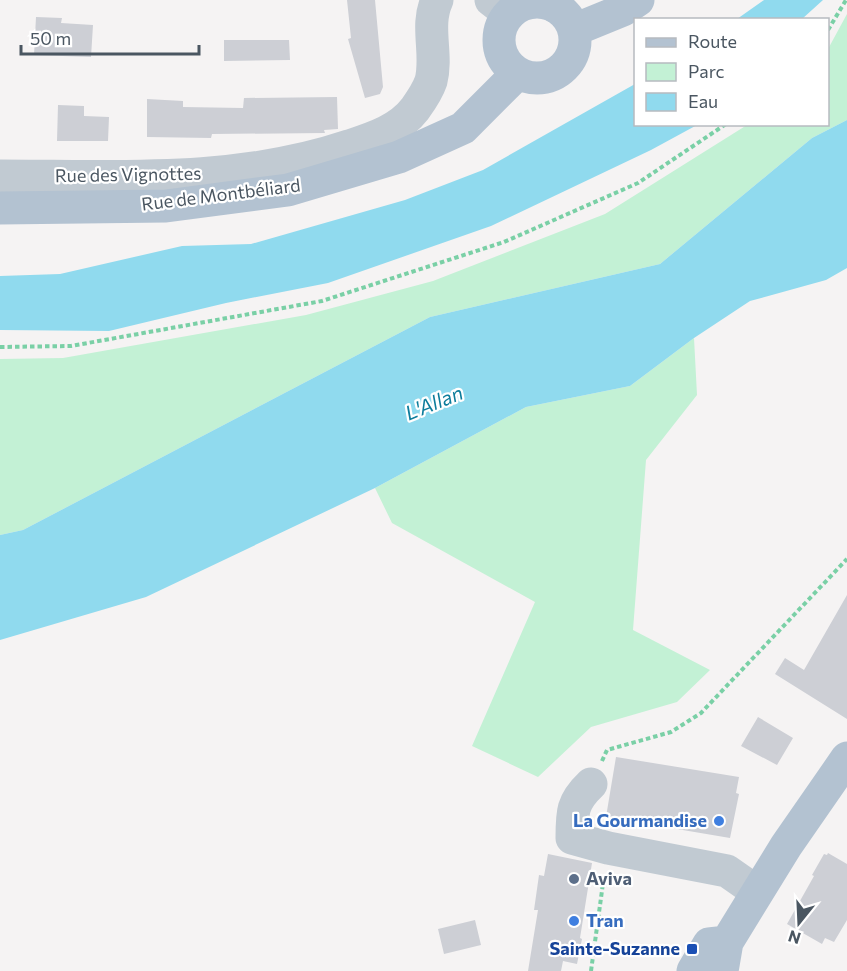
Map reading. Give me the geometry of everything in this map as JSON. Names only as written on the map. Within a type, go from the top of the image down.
[{"type":"main road","points":[[561,12],[575,43],[572,56],[565,66],[555,74],[543,78],[530,78],[518,73],[507,64],[501,52],[499,39],[502,26],[500,7],[519,7],[530,2],[542,2],[561,12],[623,10],[638,0]]},
{"type":"main road","name":"Rue de Montbéliard","points":[[0,208],[166,206],[288,190],[399,157],[464,128],[518,73]]},
{"type":"main road","points":[[693,971],[709,944],[724,956],[757,892],[843,773]]},
{"type":"street","name":"Rue des Vignottes","points":[[0,176],[177,176],[244,170],[322,155],[386,134],[414,110],[431,82],[433,52],[431,19],[437,0]]},
{"type":"street","points":[[591,784],[578,797],[572,814],[572,838],[608,848],[727,871],[757,892]]},
{"type":"path","points":[[829,28],[846,0]]},
{"type":"path","points":[[0,347],[71,346],[322,301],[504,242],[638,183],[723,126]]},
{"type":"path","points":[[591,784],[607,750],[671,732],[701,713],[847,559]]},
{"type":"path","points":[[591,971],[608,848]]},
{"type":"green space","points":[[847,14],[847,120],[812,138],[660,264],[430,317],[23,530],[0,535],[0,359],[63,358],[306,315],[433,281],[605,214],[745,126],[829,126],[829,47]]},
{"type":"green space","points":[[694,338],[697,395],[646,460],[633,630],[710,670],[677,702],[591,727],[538,777],[472,746],[535,602],[392,523],[375,488],[526,407],[630,386]]},
{"type":"water","points":[[764,0],[823,0],[803,18],[738,18]]},
{"type":"water","points":[[634,85],[634,126],[695,126],[651,150],[491,226],[328,283],[226,303],[109,331],[0,330],[0,276],[60,274],[182,246],[251,244],[405,200],[483,170]]},
{"type":"water","name":"L'Allan","points":[[847,120],[847,268],[826,280],[750,301],[694,338],[630,386],[526,407],[375,488],[146,597],[0,640],[0,535],[23,530],[430,317],[660,264],[812,138]]},
{"type":"building","points":[[347,0],[375,0],[383,87],[380,94],[365,98],[348,39],[351,38]]},
{"type":"building","points":[[36,17],[62,18],[61,23],[93,25],[91,57],[34,55]]},
{"type":"building","points":[[224,40],[289,40],[290,60],[224,61]]},
{"type":"building","points":[[337,97],[338,129],[324,130],[325,133],[212,134],[211,138],[147,137],[147,99],[183,101],[183,107],[243,108],[244,98]]},
{"type":"building","points":[[58,105],[84,106],[84,116],[109,117],[108,141],[57,141]]},
{"type":"building","points":[[847,595],[847,719],[775,674],[785,658],[804,670]]},
{"type":"building","points":[[758,717],[793,738],[777,765],[741,746]]},
{"type":"building","points":[[616,757],[739,777],[736,793],[739,794],[730,838],[606,817]]},
{"type":"building","points":[[828,853],[847,864],[847,920],[834,942],[825,938],[822,944],[787,924],[824,854]]},
{"type":"building","points":[[548,854],[592,863],[580,938],[582,939],[577,964],[563,961],[561,971],[528,971],[538,910],[534,910],[539,875],[544,876]]},
{"type":"building","points":[[475,920],[481,945],[444,954],[438,929]]},
{"type":"place","name":"La Gourmandise","points":[[719,821]]},
{"type":"place","name":"Aviva","points":[[574,879]]},
{"type":"place","name":"Tran","points":[[574,921]]},
{"type":"place","name":"Sainte-Suzanne","points":[[692,949]]}]
